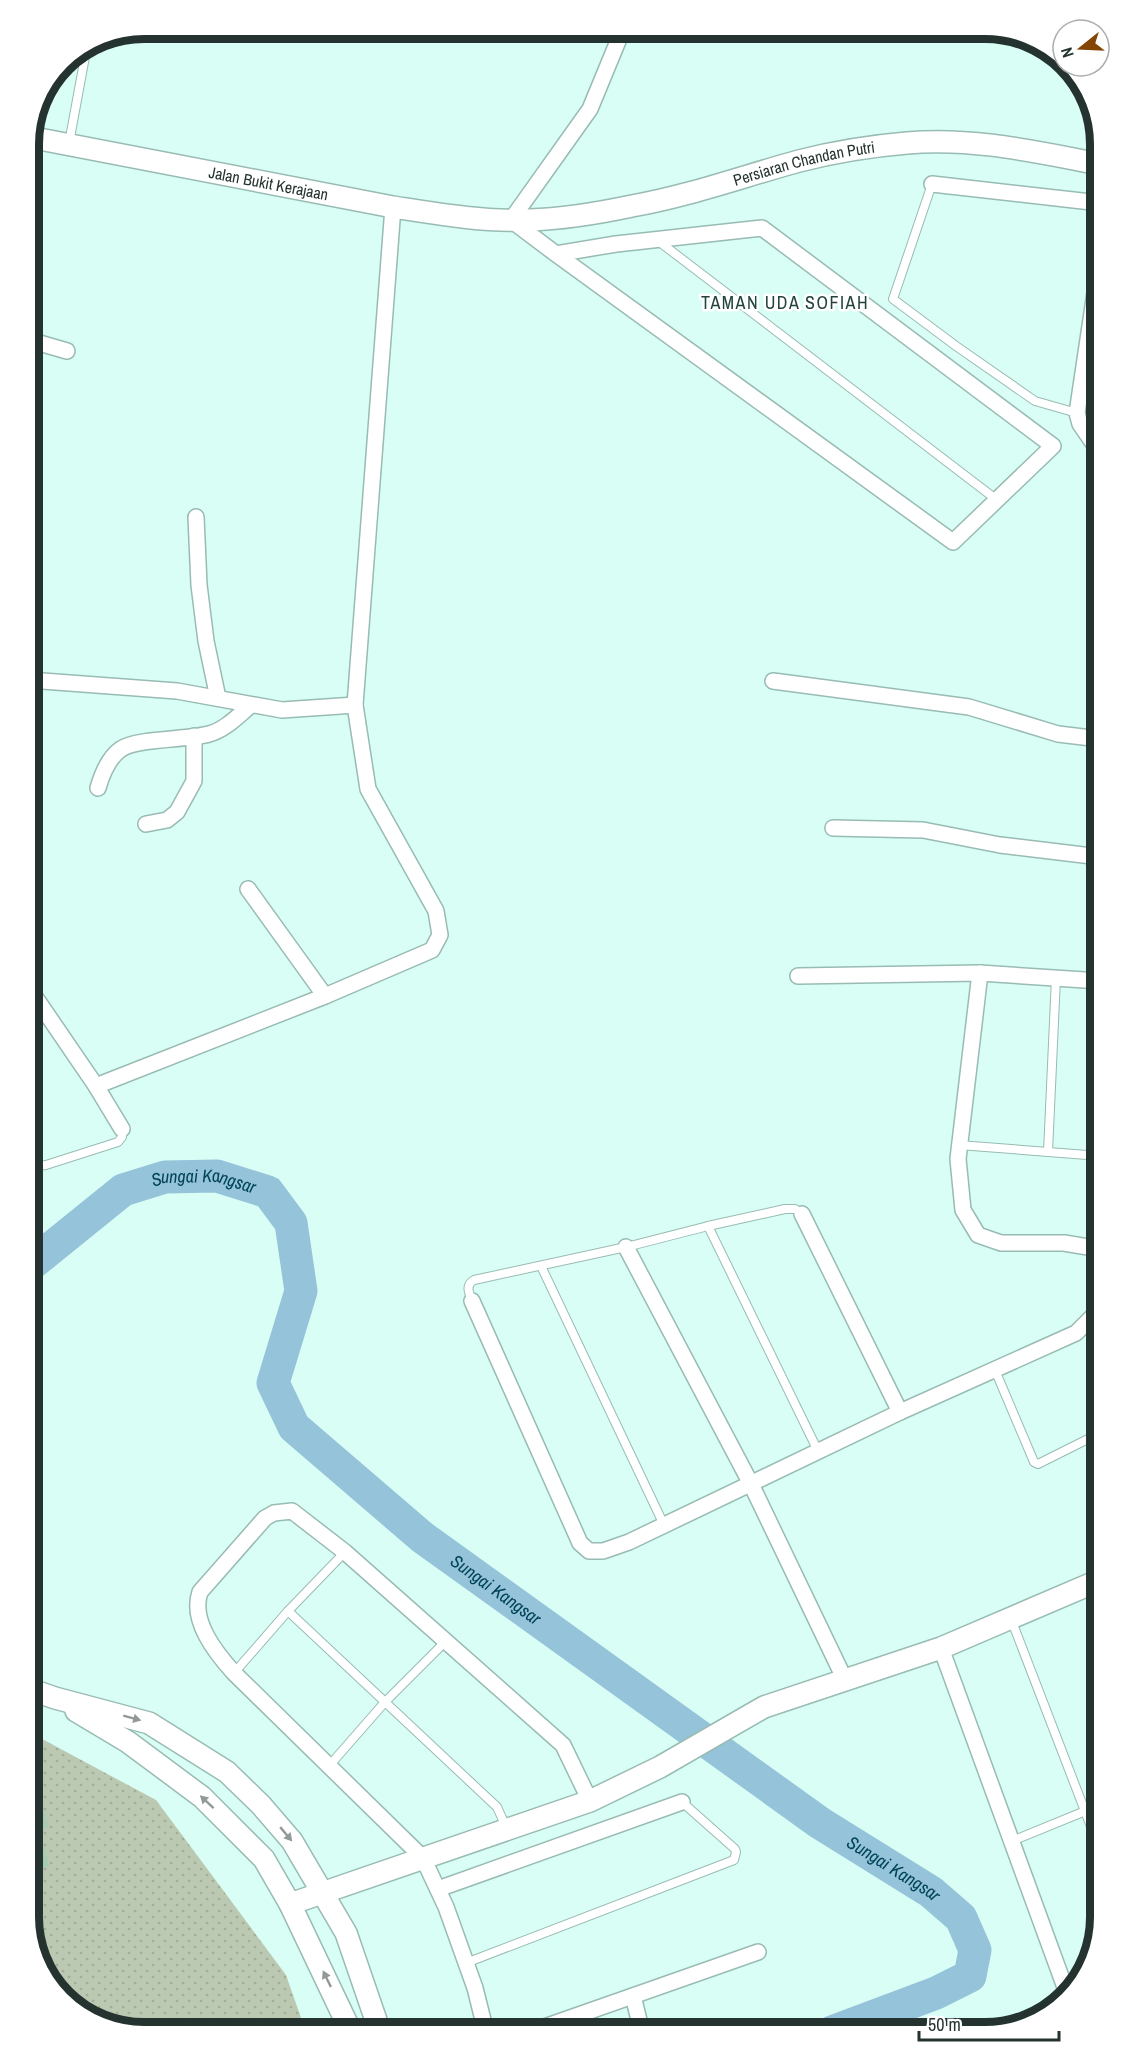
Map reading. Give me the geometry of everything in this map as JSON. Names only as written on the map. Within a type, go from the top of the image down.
[{"type":"street","points":[[556,254],[616,244],[762,228],[1053,446],[953,542],[556,254],[511,220],[590,109],[619,39]]},
{"type":"street","name":"Jalan Bukit Kerajaan","points":[[39,139],[393,207],[449,216],[511,220]]},
{"type":"street","name":"Persiaran Chandan Putri","points":[[511,220],[579,215],[634,206],[681,195],[801,160],[905,143],[942,141],[980,143],[1090,162]]},
{"type":"street","points":[[932,184],[1090,202]]},
{"type":"street","points":[[96,1086],[325,996],[432,950],[440,935],[436,910],[368,789],[355,705],[393,207]]},
{"type":"street","points":[[1090,330],[1077,413],[1080,424],[1090,438]]},
{"type":"street","points":[[39,342],[67,351]]},
{"type":"street","points":[[196,517],[199,585],[206,641],[218,698]]},
{"type":"street","points":[[773,681],[969,707],[1058,734],[1090,738]]},
{"type":"street","points":[[39,682],[177,691],[282,710],[355,705]]},
{"type":"street","points":[[98,789],[105,767],[122,748],[142,742],[211,734],[251,705]]},
{"type":"street","points":[[146,824],[167,820],[177,812],[194,782],[194,736]]},
{"type":"street","points":[[833,828],[923,830],[1000,845],[1090,856]]},
{"type":"street","points":[[248,889],[325,996]]},
{"type":"street","points":[[980,973],[959,1145],[958,1159],[963,1210],[978,1235],[1001,1243],[1064,1243],[1090,1247]]},
{"type":"street","points":[[798,976],[980,973],[1090,980]]},
{"type":"street","points":[[39,1003],[96,1086],[122,1129]]},
{"type":"street","points":[[802,1214],[900,1412]]},
{"type":"street","points":[[626,1247],[751,1484],[845,1680]]},
{"type":"street","points":[[472,1301],[580,1543],[589,1551],[603,1551],[629,1542],[900,1412],[1076,1333],[1090,1320]]},
{"type":"street","points":[[484,2022],[466,1963],[438,1889],[423,1858],[234,1674],[218,1655],[202,1624],[197,1600],[200,1592],[265,1518],[274,1513],[292,1511],[345,1552],[563,1745],[590,1801]]},
{"type":"street","points":[[290,1904],[590,1801],[660,1767],[764,1707],[941,1648],[1011,1618],[1090,1588]]},
{"type":"street","points":[[941,1648],[1064,1984]]},
{"type":"street","points":[[39,1693],[149,1723],[227,1772],[261,1805],[292,1841],[346,1933],[377,2022]]},
{"type":"street","points":[[55,1698],[128,1742],[202,1797],[264,1859],[290,1904],[346,2022]]},
{"type":"street","points":[[438,1889],[682,1802]]},
{"type":"street","points":[[559,2022],[758,1952]]},
{"type":"street","points":[[633,1996],[640,2022]]},
{"type":"lane","points":[[69,145],[85,58]]},
{"type":"lane","points":[[932,184],[893,299],[1035,401],[1077,413]]},
{"type":"lane","points":[[657,239],[997,500]]},
{"type":"lane","points":[[1048,1152],[1056,978]]},
{"type":"lane","points":[[39,1164],[46,1165],[118,1142],[122,1137],[122,1129]]},
{"type":"lane","points":[[959,1145],[1090,1155]]},
{"type":"lane","points":[[472,1301],[468,1290],[472,1281],[785,1209],[795,1209],[802,1214]]},
{"type":"lane","points":[[708,1226],[818,1451]]},
{"type":"lane","points":[[541,1266],[664,1525]]},
{"type":"lane","points":[[994,1370],[1034,1462],[1038,1464],[1090,1438]]},
{"type":"lane","points":[[234,1674],[288,1611],[345,1552]]},
{"type":"lane","points":[[288,1611],[497,1806],[507,1830]]},
{"type":"lane","points":[[1011,1618],[1090,1824]]},
{"type":"lane","points":[[329,1766],[385,1702],[446,1641]]},
{"type":"lane","points":[[466,1963],[734,1860],[735,1849],[682,1802]]},
{"type":"lane","points":[[1012,1841],[1090,1810]]},
{"type":"green space","points":[[39,1737],[156,1800],[286,1975],[302,2022],[137,2022],[98,2011],[70,1991],[53,1969],[41,1937]]},
{"type":"building","points":[[41,1801],[48,1827],[39,1830],[39,1802]]},
{"type":"building","points":[[39,1830],[49,1866],[39,1869]]},
{"type":"waterway","name":"Sungai Kangsar","points":[[39,1258],[123,1190],[165,1177],[217,1176],[268,1192],[291,1223],[301,1291],[273,1383],[294,1427],[422,1537],[820,1823],[931,1892],[961,1918],[975,1950],[970,1976],[936,1993],[859,2022]]},
{"type":"district","name":"TAMAN UDA SOFIAH","points":[[785,303]]}]
